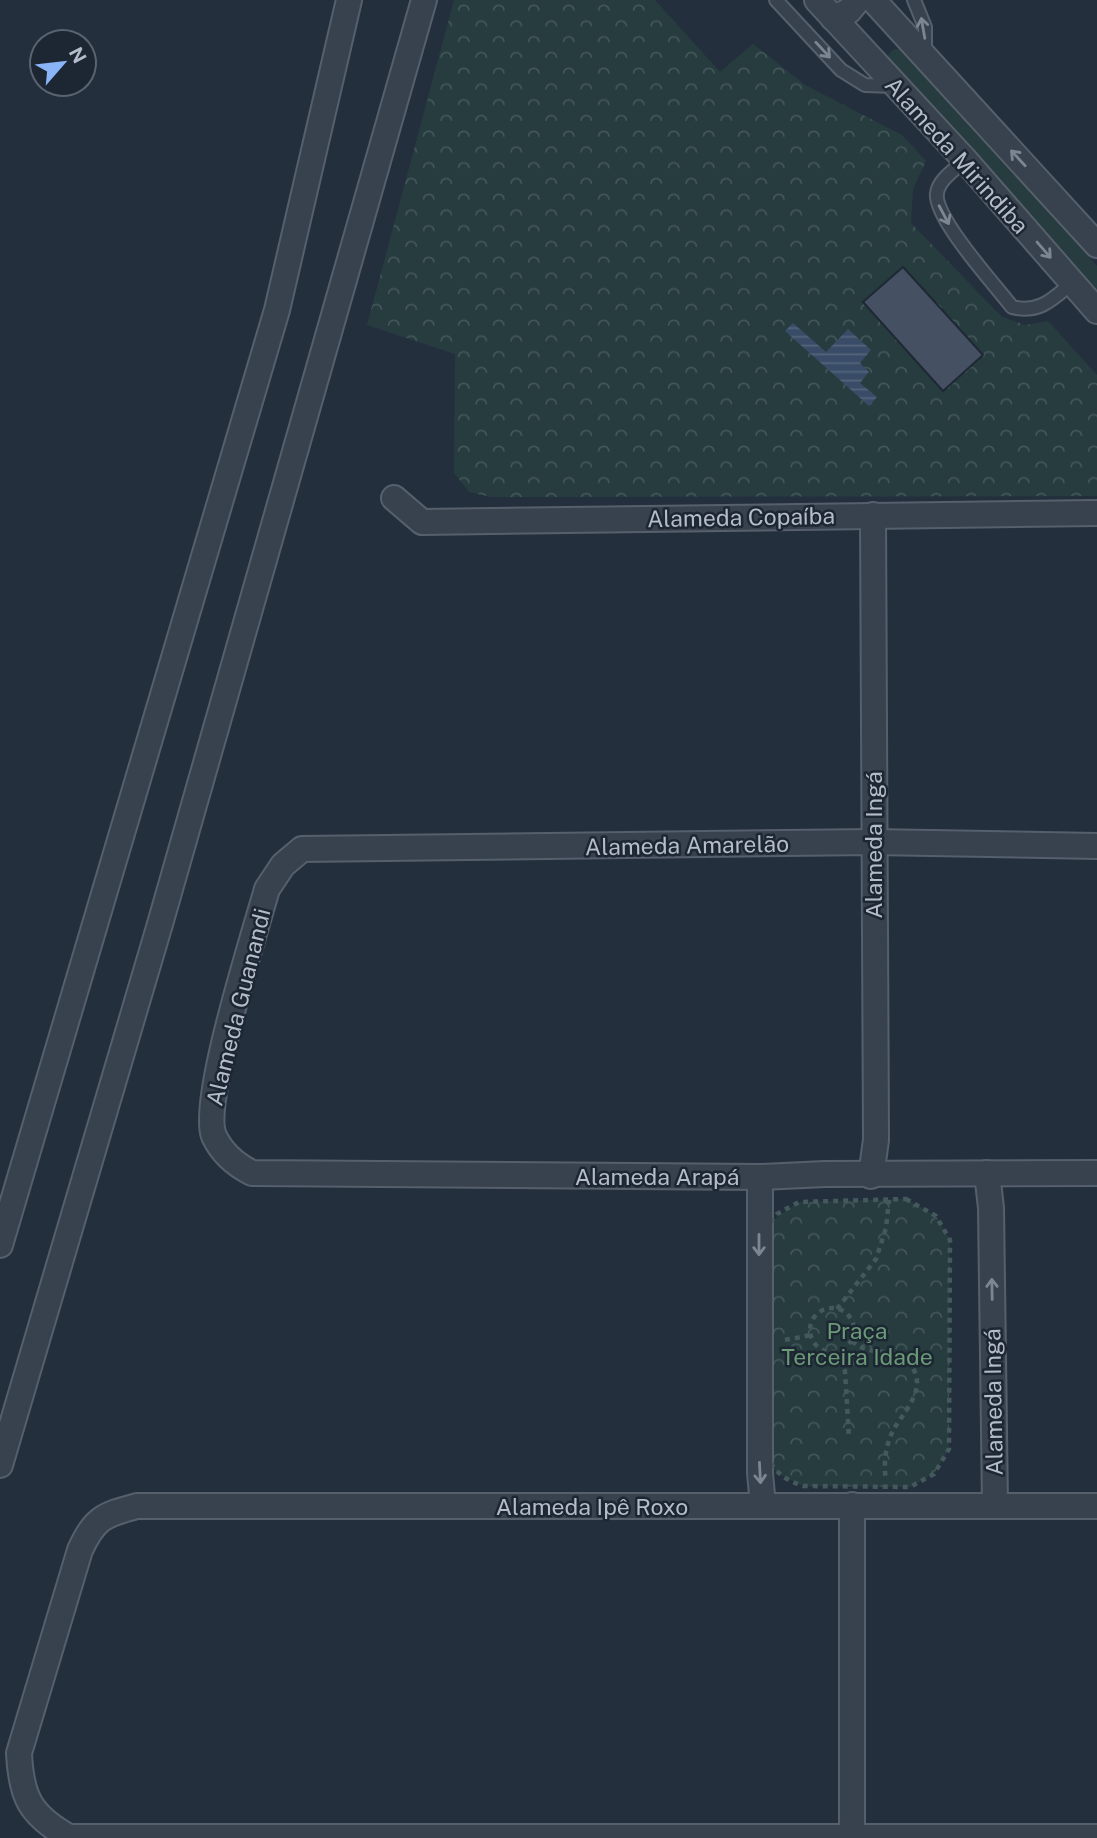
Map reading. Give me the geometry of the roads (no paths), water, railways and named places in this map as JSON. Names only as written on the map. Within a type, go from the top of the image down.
[{"type":"street","points":[[0,1245],[278,310],[349,0]]},
{"type":"street","points":[[0,1465],[160,924],[424,0]]},
{"type":"street","points":[[825,9],[849,11],[858,0]]},
{"type":"street","name":"Alameda Mirindiba","points":[[873,0],[1097,245]]},
{"type":"street","name":"Alameda Mirindiba","points":[[825,9],[965,160],[1097,310]]},
{"type":"street","points":[[872,61],[882,38],[900,30]]},
{"type":"street","name":"Alameda Copaíba","points":[[394,498],[422,522],[1097,513]]},
{"type":"street","name":"Alameda Ingá","points":[[872,1176],[876,1140],[872,842],[875,558],[873,515]]},
{"type":"street","name":"Alameda Amarelão","points":[[283,865],[302,849],[872,842],[1097,846]]},
{"type":"street","name":"Alameda Guanandi","points":[[224,1152],[214,1135],[210,1113],[216,1076],[267,889],[283,865]]},
{"type":"street","name":"Alameda Arapá","points":[[224,1152],[236,1164],[252,1173],[760,1177],[825,1174],[872,1176],[1097,1173]]},
{"type":"street","name":"Alameda Ingá","points":[[987,1173],[990,1208],[995,1505]]},
{"type":"street","points":[[760,1177],[760,1459],[763,1506]]},
{"type":"street","points":[[852,1505],[852,1836],[1097,1837]]},
{"type":"street","name":"Alameda Ipê Roxo","points":[[852,1836],[69,1837],[39,1815],[26,1800],[20,1779],[19,1753],[80,1550],[92,1525],[108,1514],[137,1506],[1097,1506]]},
{"type":"lane","points":[[776,0],[841,69],[865,85],[894,86]]},
{"type":"lane","points":[[914,0],[925,27],[925,58]]},
{"type":"lane","points":[[965,160],[941,183],[937,200],[946,220],[1012,307],[1032,310],[1044,306],[1072,283]]},
{"type":"water","points":[[793,323],[826,352],[848,329],[871,350],[860,363],[869,372],[860,383],[877,397],[869,406],[785,331]]},
{"type":"park label","name":"Praça Terceira Idade","points":[[857,1343]]}]
